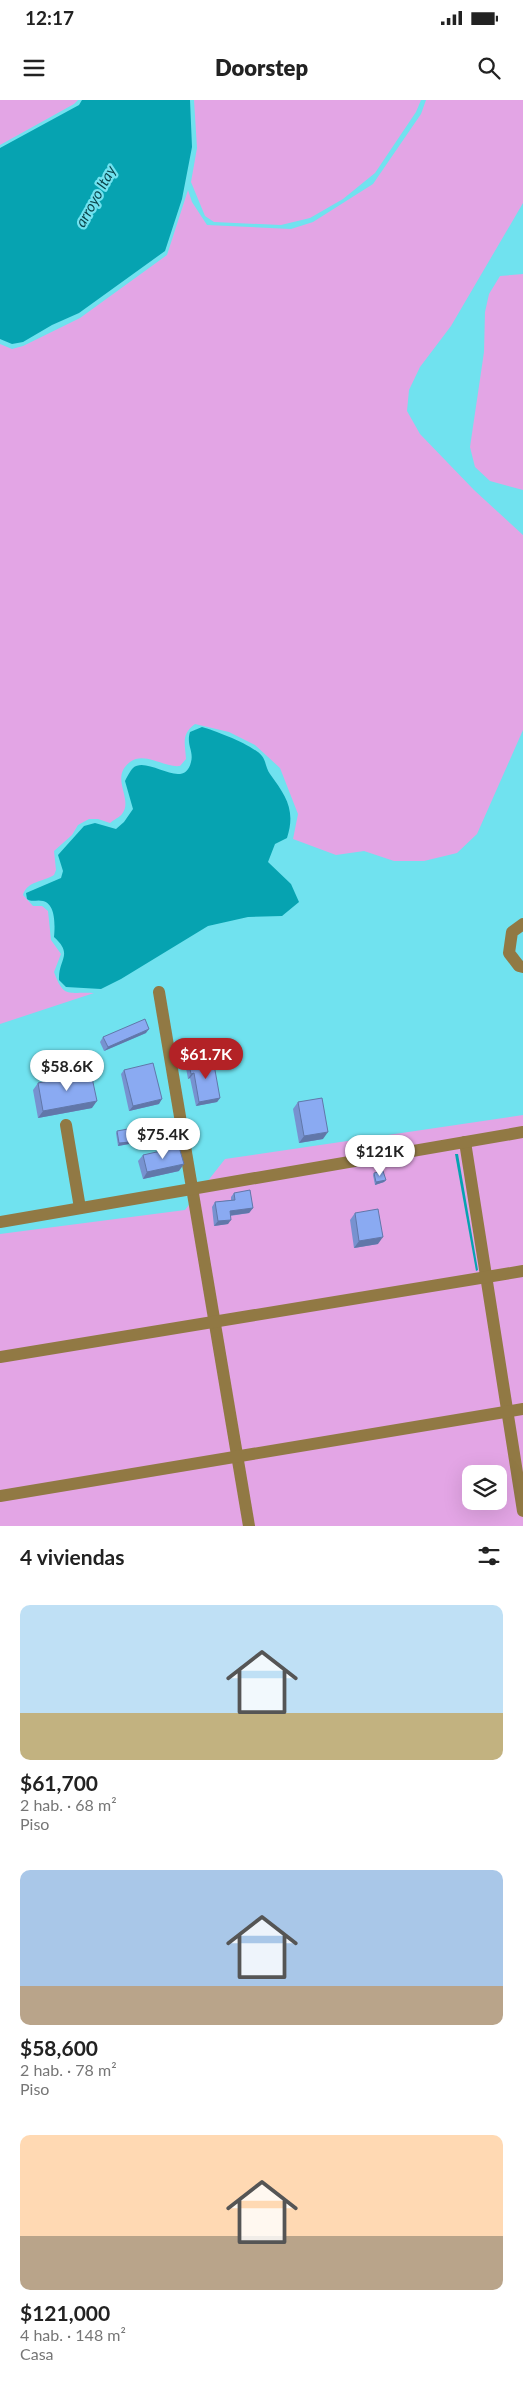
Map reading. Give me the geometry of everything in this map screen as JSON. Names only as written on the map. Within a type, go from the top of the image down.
[{"type":"street","points":[[523,924],[512,932],[509,953],[519,966],[523,967]]},
{"type":"street","points":[[159,992],[249,1526]]},
{"type":"street","points":[[66,1125],[80,1208]]},
{"type":"street","points":[[0,1222],[523,1132]]},
{"type":"street","points":[[465,1142],[523,1511]]},
{"type":"street","points":[[0,1357],[523,1271]]},
{"type":"street","points":[[0,1496],[523,1409]]},
{"type":"shaded area","points":[[0,100],[78,100],[0,145]]},
{"type":"shaded area","points":[[194,100],[421,100],[416,112],[375,173],[343,199],[310,218],[281,225],[214,222],[205,216],[191,182],[197,148]]},
{"type":"shaded area","points":[[426,100],[523,100],[523,203],[451,326],[420,367],[409,390],[407,411],[420,434],[474,490],[523,535],[523,730],[477,834],[457,853],[424,861],[394,861],[364,851],[336,855],[293,839],[298,814],[280,768],[255,745],[229,732],[195,724],[186,735],[186,759],[180,766],[142,758],[130,762],[124,768],[122,775],[121,782],[125,808],[122,814],[110,823],[98,819],[89,819],[78,825],[72,835],[54,851],[56,870],[54,875],[32,884],[25,890],[23,895],[33,906],[42,906],[48,911],[51,940],[61,954],[54,972],[61,987],[73,993],[94,993],[0,1024],[0,344],[12,349],[23,346],[80,318],[167,255],[188,190],[192,202],[207,225],[291,229],[313,222],[373,184],[421,114]]},
{"type":"shaded area","points":[[523,274],[523,490],[490,481],[475,467],[470,447],[484,352],[485,312],[489,294],[500,276]]},
{"type":"shaded area","points":[[523,1115],[523,1526],[0,1526],[0,1234],[185,1210],[225,1159]]},
{"type":"water","name":"arroyo Itay","points":[[82,100],[190,100],[192,147],[182,199],[165,251],[79,313],[52,325],[23,342],[12,344],[0,339],[0,148],[79,105]]},
{"type":"water","points":[[202,727],[251,747],[262,756],[269,772],[281,789],[290,811],[290,828],[287,838],[275,844],[268,862],[291,884],[299,902],[282,916],[248,917],[208,926],[121,979],[101,989],[66,987],[59,980],[64,953],[60,943],[54,937],[54,922],[50,906],[43,901],[27,899],[26,893],[61,878],[63,871],[58,855],[84,826],[95,823],[116,829],[124,822],[133,809],[125,781],[133,768],[140,765],[147,766],[174,774],[181,774],[187,770],[192,758],[189,741],[190,732]]},
{"type":"water","points":[[455,1154],[458,1154],[478,1270],[476,1271]]},
{"type":"building","points":[[145,1019],[149,1029],[108,1047],[103,1037]]},
{"type":"building","points":[[98,1056],[103,1071],[93,1074],[88,1059]]},
{"type":"building","points":[[213,1059],[220,1098],[199,1102],[194,1073],[191,1074],[189,1064]]},
{"type":"building","points":[[153,1063],[162,1099],[133,1106],[124,1070]]},
{"type":"building","points":[[91,1073],[97,1101],[43,1111],[38,1083]]},
{"type":"building","points":[[322,1098],[328,1132],[304,1136],[298,1102]]},
{"type":"building","points":[[128,1129],[130,1142],[119,1143],[117,1131]]},
{"type":"building","points":[[179,1147],[184,1164],[147,1172],[143,1155]]},
{"type":"building","points":[[383,1171],[386,1180],[376,1182],[374,1173]]},
{"type":"building","points":[[250,1190],[253,1208],[230,1211],[231,1220],[218,1221],[215,1202],[235,1200],[234,1193]]},
{"type":"building","points":[[378,1209],[383,1237],[359,1241],[355,1213]]}]
